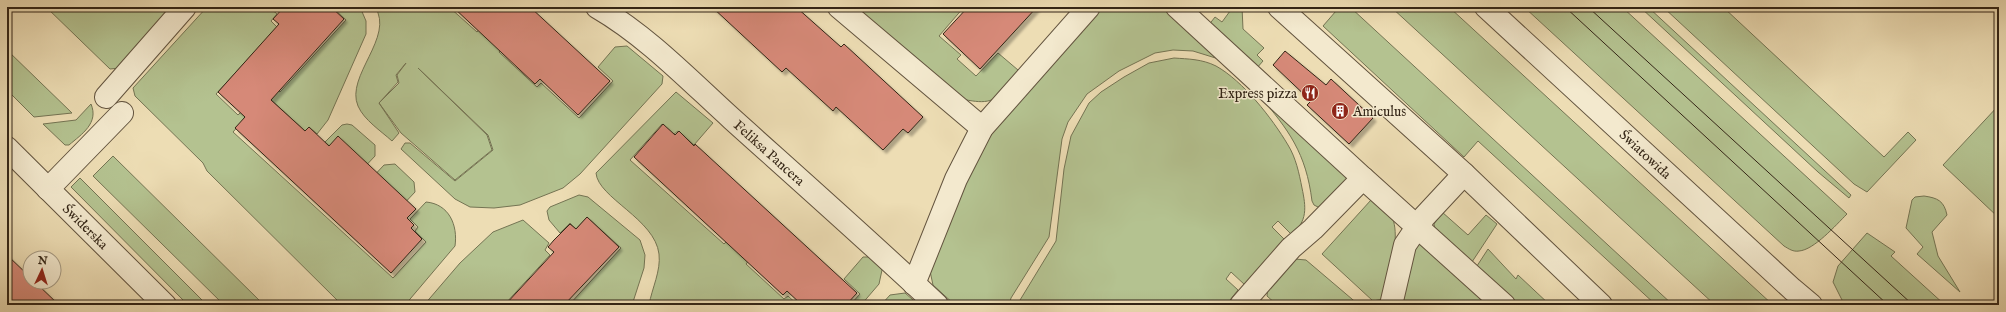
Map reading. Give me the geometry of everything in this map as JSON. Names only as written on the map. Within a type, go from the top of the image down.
[{"type":"street","points":[[106,97],[185,7]]},
{"type":"street","name":"Feliksa Pancera","points":[[597,7],[620,21],[679,72],[937,305]]},
{"type":"street","points":[[839,7],[982,128]]},
{"type":"street","points":[[914,284],[956,179],[982,128],[1089,7]]},
{"type":"street","points":[[1177,7],[1363,178],[1418,225],[1504,305]]},
{"type":"street","points":[[1280,7],[1464,174],[1601,305]]},
{"type":"street","name":"Światowida","points":[[1486,7],[1808,304]]},
{"type":"street","points":[[48,189],[122,112]]},
{"type":"street","name":"Świderska","points":[[7,148],[165,305]]},
{"type":"street","points":[[1391,305],[1405,245],[1418,225],[1464,174]]},
{"type":"street","points":[[1241,305],[1291,248],[1314,229],[1363,178]]},
{"type":"green space","points":[[46,7],[175,7],[120,68],[110,69]]},
{"type":"green space","points":[[207,7],[269,7],[277,14],[271,21],[277,27],[216,94],[238,115],[242,111],[247,116],[233,132],[393,278],[426,242],[415,231],[418,227],[410,219],[426,202],[441,207],[450,217],[455,231],[455,246],[405,305],[342,305],[207,171],[203,163],[135,96],[133,88]]},
{"type":"green space","points":[[332,7],[360,7],[366,21],[366,34],[328,120],[317,134],[309,127],[305,131],[268,97],[276,89],[280,92],[346,20]]},
{"type":"green space","points":[[375,7],[449,7],[477,32],[482,26],[504,46],[499,52],[537,87],[541,83],[579,118],[613,81],[598,67],[615,47],[627,46],[663,76],[662,84],[580,174],[563,188],[520,205],[494,208],[470,207],[455,199],[401,149],[405,143],[410,143],[455,181],[493,150],[488,135],[418,68],[487,135],[492,150],[455,180],[401,133],[379,103],[399,133],[392,141],[368,121],[358,106],[356,94],[358,82],[375,44],[379,31],[379,19]],"holes":[[[406,63],[397,75],[399,83],[379,103],[398,82],[396,75]]]},
{"type":"green space","points":[[850,7],[964,7],[939,36],[961,55],[957,59],[976,76],[998,53],[1018,70],[1016,77],[998,97],[993,100],[982,102],[961,99]]},
{"type":"green space","points":[[1099,7],[1165,7],[1222,58],[1222,60],[1193,51],[1173,50],[1155,53],[1119,71],[1087,94],[1068,122],[1062,139],[1049,237],[1011,298],[1009,305],[955,305],[933,285],[930,271],[973,165],[987,138]]},
{"type":"green space","points":[[1233,7],[1242,7],[1243,29],[1264,48],[1257,55],[1263,61],[1256,69],[1208,26],[1215,17],[1222,22]]},
{"type":"green space","points":[[1332,7],[1350,7],[1673,305],[1656,305],[1478,141],[1464,157],[1323,26],[1336,11]]},
{"type":"green space","points":[[1391,7],[1449,7],[1773,305],[1715,305]]},
{"type":"green space","points":[[1524,7],[1622,7],[1847,214],[1818,242],[1805,250],[1791,250],[1784,246]]},
{"type":"green space","points":[[1640,7],[1648,7],[1851,195],[1849,198],[1818,172]]},
{"type":"green space","points":[[1663,7],[1723,7],[1884,157],[1908,132],[1916,140],[1867,192],[1854,184]]},
{"type":"green space","points":[[7,50],[72,113],[34,117],[7,90]]},
{"type":"green space","points":[[1174,58],[1190,59],[1216,66],[1246,90],[1274,123],[1293,155],[1300,177],[1305,208],[1303,219],[1297,229],[1291,234],[1278,221],[1272,227],[1286,241],[1245,285],[1231,272],[1226,279],[1238,290],[1226,305],[1017,305],[1056,241],[1064,169],[1071,136],[1089,103],[1101,92],[1149,63]]},
{"type":"green space","points":[[676,92],[713,123],[694,145],[678,131],[674,134],[662,124],[630,160],[724,244],[729,239],[751,258],[746,264],[784,299],[788,296],[798,305],[649,305],[659,267],[659,254],[655,241],[648,230],[606,191],[599,182],[596,173]]},
{"type":"green space","points":[[1258,94],[1348,178],[1320,208],[1314,205],[1312,201],[1305,169],[1294,143],[1279,119]]},
{"type":"green space","points":[[91,104],[93,117],[88,128],[69,145],[65,145],[43,124],[76,120]]},
{"type":"green space","points":[[1999,105],[1999,218],[1943,165]]},
{"type":"green space","points":[[342,125],[352,125],[375,145],[375,156],[359,173],[325,142]]},
{"type":"green space","points":[[113,156],[264,305],[224,305],[93,176]]},
{"type":"green space","points":[[395,164],[414,182],[415,192],[399,209],[369,181],[384,165]]},
{"type":"green space","points":[[80,178],[207,305],[188,305],[71,187]]},
{"type":"green space","points":[[579,195],[588,197],[640,240],[645,255],[644,268],[632,305],[569,305],[621,248],[587,217],[576,229],[570,223],[560,233],[549,220],[547,211],[550,207]]},
{"type":"green space","points":[[1924,196],[1937,199],[1942,203],[1946,210],[1947,215],[1932,232],[1938,256],[1960,292],[1917,254],[1923,247],[1906,228],[1912,200],[1915,197]]},
{"type":"green space","points":[[1371,200],[1384,206],[1391,215],[1395,228],[1393,258],[1383,299],[1373,301],[1322,254]]},
{"type":"green space","points":[[1442,212],[1468,235],[1486,215],[1497,224],[1470,265],[1436,233],[1434,224]]},
{"type":"green space","points":[[523,220],[549,243],[545,250],[550,255],[504,305],[424,305],[460,263],[493,232]]},
{"type":"green space","points":[[1867,233],[1895,252],[1891,256],[1945,305],[1848,305],[1842,300],[1833,282],[1838,266]]},
{"type":"green space","points":[[1419,243],[1490,305],[1401,305],[1414,249]]},
{"type":"green space","points":[[1488,249],[1516,279],[1518,275],[1550,305],[1514,305],[1475,269]]},
{"type":"green space","points":[[863,257],[869,257],[882,270],[879,284],[861,305],[850,305],[860,294],[844,279]]},
{"type":"green space","points":[[1295,259],[1306,260],[1359,305],[1277,305],[1267,296],[1268,287]]},
{"type":"green space","points":[[905,293],[919,305],[881,305],[890,295]]},
{"type":"building","points":[[284,7],[331,7],[344,19],[271,100],[305,131],[309,127],[329,146],[338,136],[416,209],[407,218],[414,225],[411,228],[422,239],[391,273],[235,128],[245,117],[218,92],[279,24],[273,19]]},
{"type":"building","points":[[453,7],[530,7],[610,81],[578,115],[540,79],[535,84]]},
{"type":"building","points":[[712,7],[796,7],[841,47],[844,44],[923,117],[908,133],[903,129],[883,150],[836,107],[833,111],[786,68],[782,72]]},
{"type":"building","points":[[968,7],[1037,7],[980,69],[943,34]]},
{"type":"building","name":"Amiculus","points":[[1285,51],[1326,85],[1331,79],[1373,118],[1349,144],[1307,105],[1311,101],[1273,65]]},
{"type":"building","points":[[663,124],[675,135],[679,131],[694,146],[695,144],[857,293],[846,305],[802,305],[787,291],[783,295],[634,157]]},
{"type":"building","points":[[587,217],[619,247],[564,305],[505,305],[554,252],[548,247],[554,240],[570,224],[576,229]]},
{"type":"building","points":[[7,255],[22,269],[22,290],[43,290],[59,305],[7,305]]},
{"type":"tram line","points":[[1565,7],[1888,305]]},
{"type":"tram line","points":[[1588,7],[1913,305]]},
{"type":"place","name":"Express pizza","points":[[1310,93]]},
{"type":"place","name":"Amiculus","points":[[1340,111]]}]
